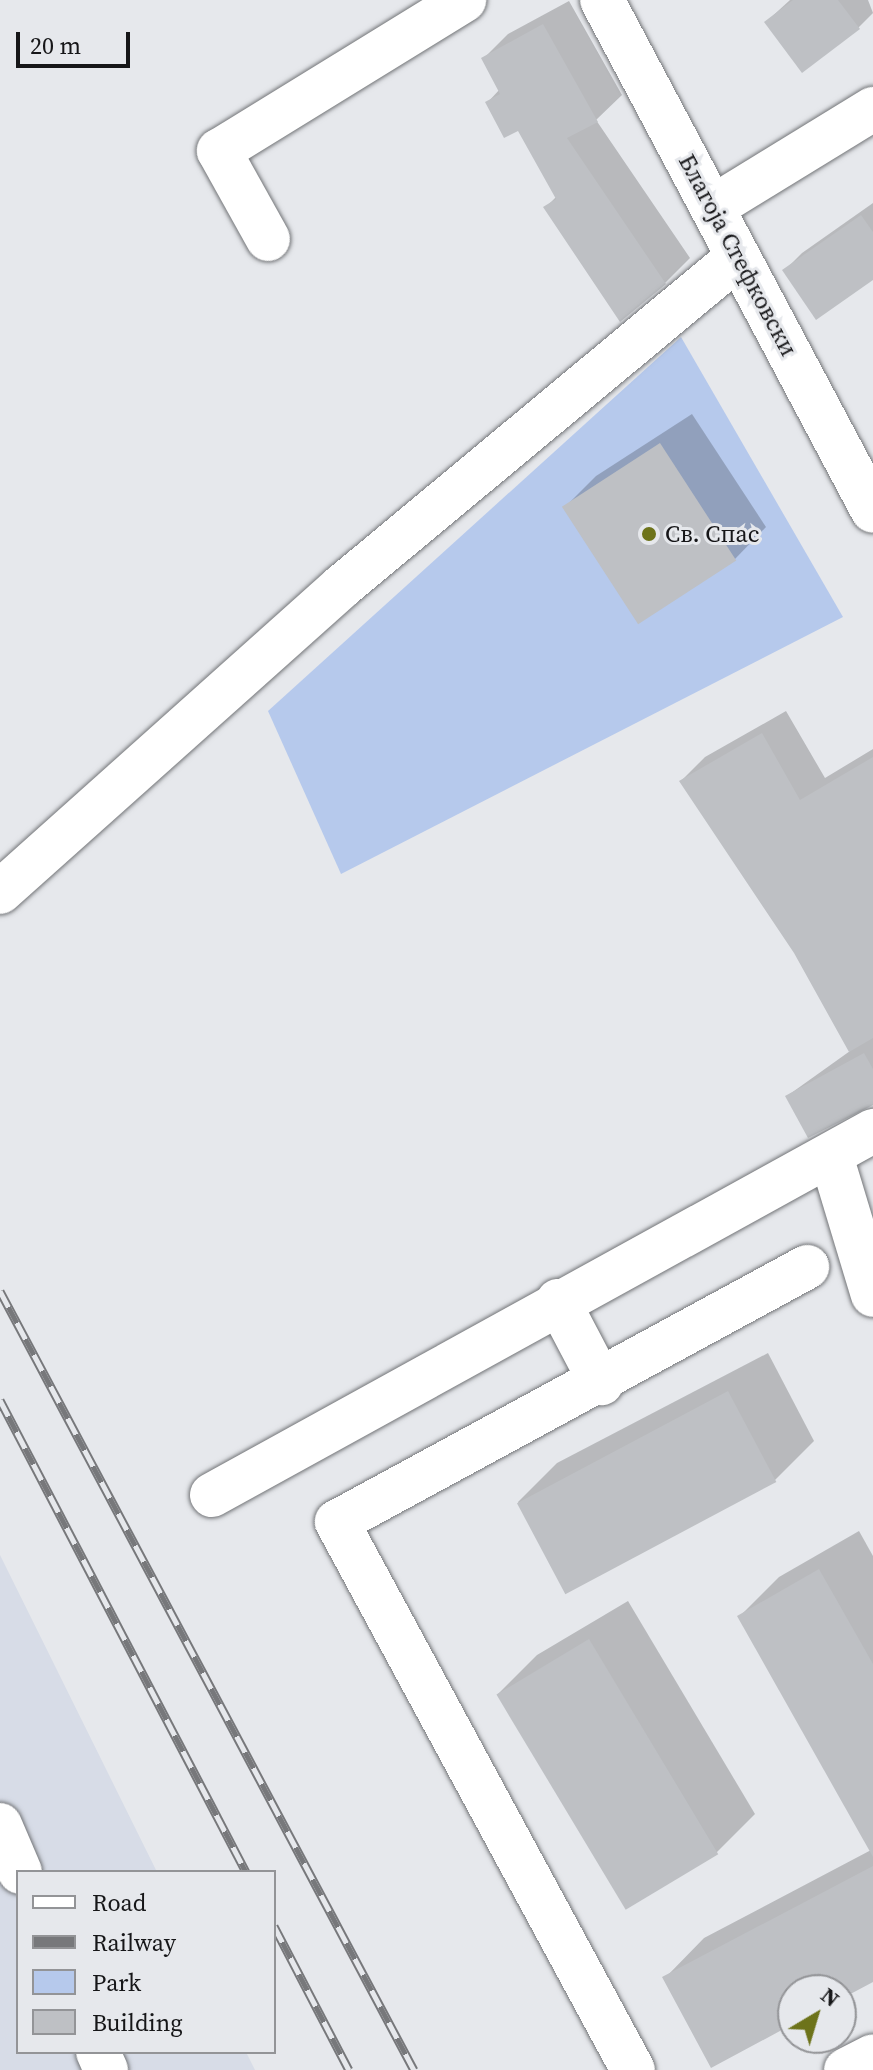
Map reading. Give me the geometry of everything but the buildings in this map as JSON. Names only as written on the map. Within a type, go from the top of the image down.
[{"type":"street","points":[[268,239],[219,151],[464,0]]},
{"type":"street","name":"Благоја Стефковски","points":[[602,0],[873,511]]},
{"type":"street","points":[[713,207],[873,109]]},
{"type":"street","points":[[0,892],[341,587],[738,257]]},
{"type":"street","points":[[212,1495],[558,1301],[873,1131]]},
{"type":"street","points":[[831,1156],[873,1295]]},
{"type":"street","points":[[633,2070],[337,1522],[601,1383],[807,1267]]},
{"type":"street","points":[[558,1301],[601,1383]]},
{"type":"street","points":[[0,1825],[19,1870]]},
{"type":"street","points":[[846,2070],[873,2056]]},
{"type":"shaded area","points":[[0,1555],[156,1870],[16,1870],[16,2054],[247,2054],[255,2070],[0,2070]]},
{"type":"green space","points":[[681,337],[843,617],[341,874],[268,711]]},
{"type":"railway","points":[[0,1291],[414,2070]]},
{"type":"railway","points":[[0,1400],[245,1870]]},
{"type":"railway","points":[[276,1930],[349,2070]]},
{"type":"place","name":"Св. Спас","points":[[649,534]]}]
